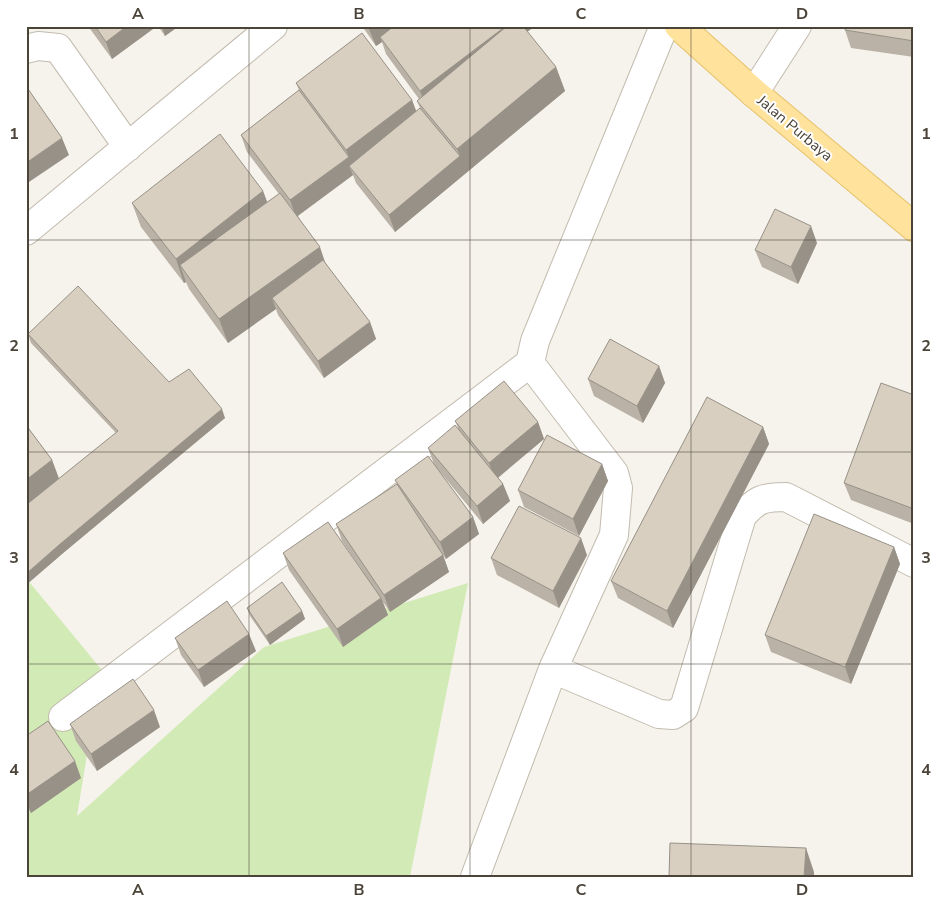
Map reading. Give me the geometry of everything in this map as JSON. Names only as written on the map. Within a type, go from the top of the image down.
[{"type":"main road","name":"Jalan Purbaya","points":[[679,26],[754,93],[914,227]]},
{"type":"street","points":[[26,231],[273,26]]},
{"type":"street","points":[[63,717],[530,363],[534,341],[664,26]]},
{"type":"street","points":[[754,93],[797,26]]},
{"type":"street","points":[[26,48],[38,46],[58,48],[128,147]]},
{"type":"street","points":[[475,877],[553,669],[614,535],[618,488],[614,473],[530,363]]},
{"type":"street","points":[[553,669],[659,714],[673,715],[684,708],[742,516],[753,504],[767,497],[786,497],[914,563]]},
{"type":"green space","points":[[26,578],[101,669],[77,816],[264,647],[468,583],[410,877],[26,877]]},
{"type":"building","points":[[95,26],[127,26],[106,42]]},
{"type":"building","points":[[394,26],[506,26],[420,91],[380,37]]},
{"type":"building","points":[[507,26],[523,26],[556,67],[457,149],[417,101]]},
{"type":"building","points":[[846,26],[914,26],[914,41],[845,30]]},
{"type":"building","points":[[362,33],[412,100],[346,150],[296,83]]},
{"type":"building","points":[[26,86],[62,138],[26,163]]},
{"type":"building","points":[[299,90],[349,157],[290,200],[241,135]]},
{"type":"building","points":[[420,108],[460,156],[389,215],[349,166]]},
{"type":"building","points":[[220,134],[263,191],[176,259],[132,203]]},
{"type":"building","points":[[280,193],[320,247],[219,319],[180,265]]},
{"type":"building","points":[[775,209],[811,226],[791,267],[755,250]]},
{"type":"building","points":[[323,260],[370,322],[318,361],[272,298]]},
{"type":"building","points":[[78,286],[169,382],[189,369],[222,409],[26,574],[26,505],[118,431],[28,334]]},
{"type":"building","points":[[610,339],[659,366],[637,406],[588,379]]},
{"type":"building","points":[[504,381],[538,422],[489,463],[455,421]]},
{"type":"building","points":[[881,383],[914,395],[914,509],[844,483]]},
{"type":"building","points":[[707,397],[763,427],[667,611],[611,581]]},
{"type":"building","points":[[26,425],[52,460],[26,480]]},
{"type":"building","points":[[455,425],[503,484],[477,506],[428,448]]},
{"type":"building","points":[[547,435],[602,464],[573,519],[518,490]]},
{"type":"building","points":[[428,456],[473,517],[440,542],[395,480]]},
{"type":"building","points":[[397,484],[443,555],[384,595],[336,524]]},
{"type":"building","points":[[519,506],[581,538],[553,591],[491,558]]},
{"type":"building","points":[[814,514],[894,547],[845,667],[765,635]]},
{"type":"building","points":[[328,522],[381,598],[337,629],[283,553]]},
{"type":"building","points":[[282,582],[302,611],[266,636],[247,608]]},
{"type":"building","points":[[227,601],[249,634],[198,670],[175,638]]},
{"type":"building","points":[[133,679],[154,710],[91,754],[70,724]]},
{"type":"building","points":[[48,721],[75,761],[26,795],[26,736]]},
{"type":"building","points":[[670,843],[806,848],[804,877],[669,877]]}]
